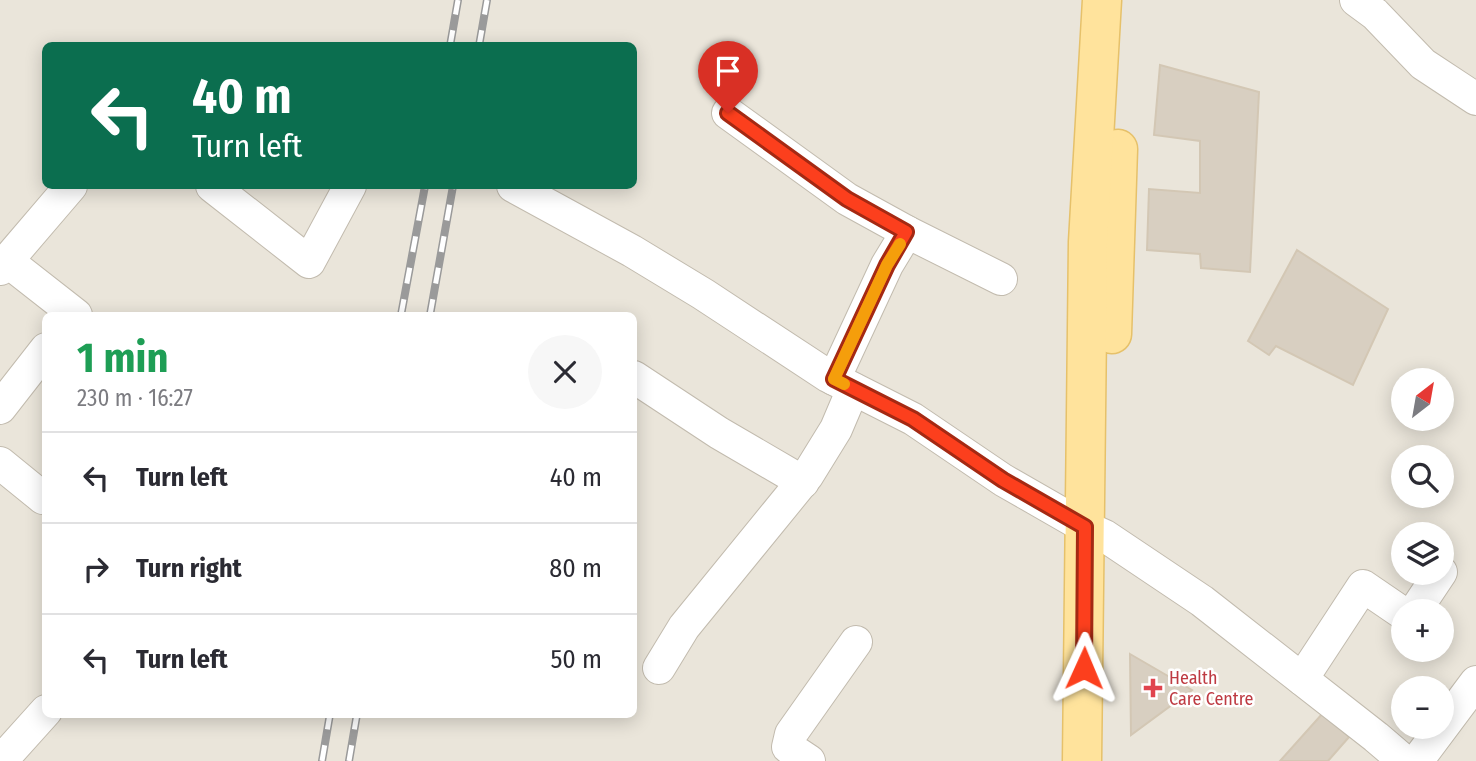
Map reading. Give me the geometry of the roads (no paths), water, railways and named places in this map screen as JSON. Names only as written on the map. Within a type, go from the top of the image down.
[{"type":"main road","points":[[1102,0],[1087,242],[1102,761]]},
{"type":"main road","points":[[1082,761],[1125,0]]},
{"type":"street","points":[[1356,0],[1375,14],[1423,64],[1476,99]]},
{"type":"street","points":[[728,113],[847,199],[1001,279]]},
{"type":"street","points":[[68,189],[3,265],[71,312]]},
{"type":"street","points":[[216,189],[309,262],[348,189]]},
{"type":"street","points":[[518,189],[691,286],[843,384],[913,419],[1003,480],[1095,531],[1202,601],[1404,761]]},
{"type":"street","points":[[659,668],[684,627],[803,482],[836,429],[843,384],[887,265],[906,232]]},
{"type":"street","points":[[0,408],[42,354]]},
{"type":"street","points":[[637,385],[803,482]]},
{"type":"street","points":[[0,463],[42,497]]},
{"type":"street","points":[[1301,678],[1363,586],[1391,605]]},
{"type":"street","points":[[809,761],[788,747],[791,734],[856,642]]},
{"type":"street","points":[[1417,761],[1476,682]]},
{"type":"street","points":[[1,761],[42,715]]},
{"type":"railway","points":[[451,42],[458,0]]},
{"type":"railway","points":[[480,42],[487,0]]},
{"type":"railway","points":[[402,312],[424,189]]},
{"type":"railway","points":[[431,312],[452,189]]},
{"type":"railway","points":[[322,761],[329,718]]},
{"type":"railway","points":[[349,761],[356,718]]},
{"type":"place","name":"Health Care Centre","points":[[1153,688]]}]
